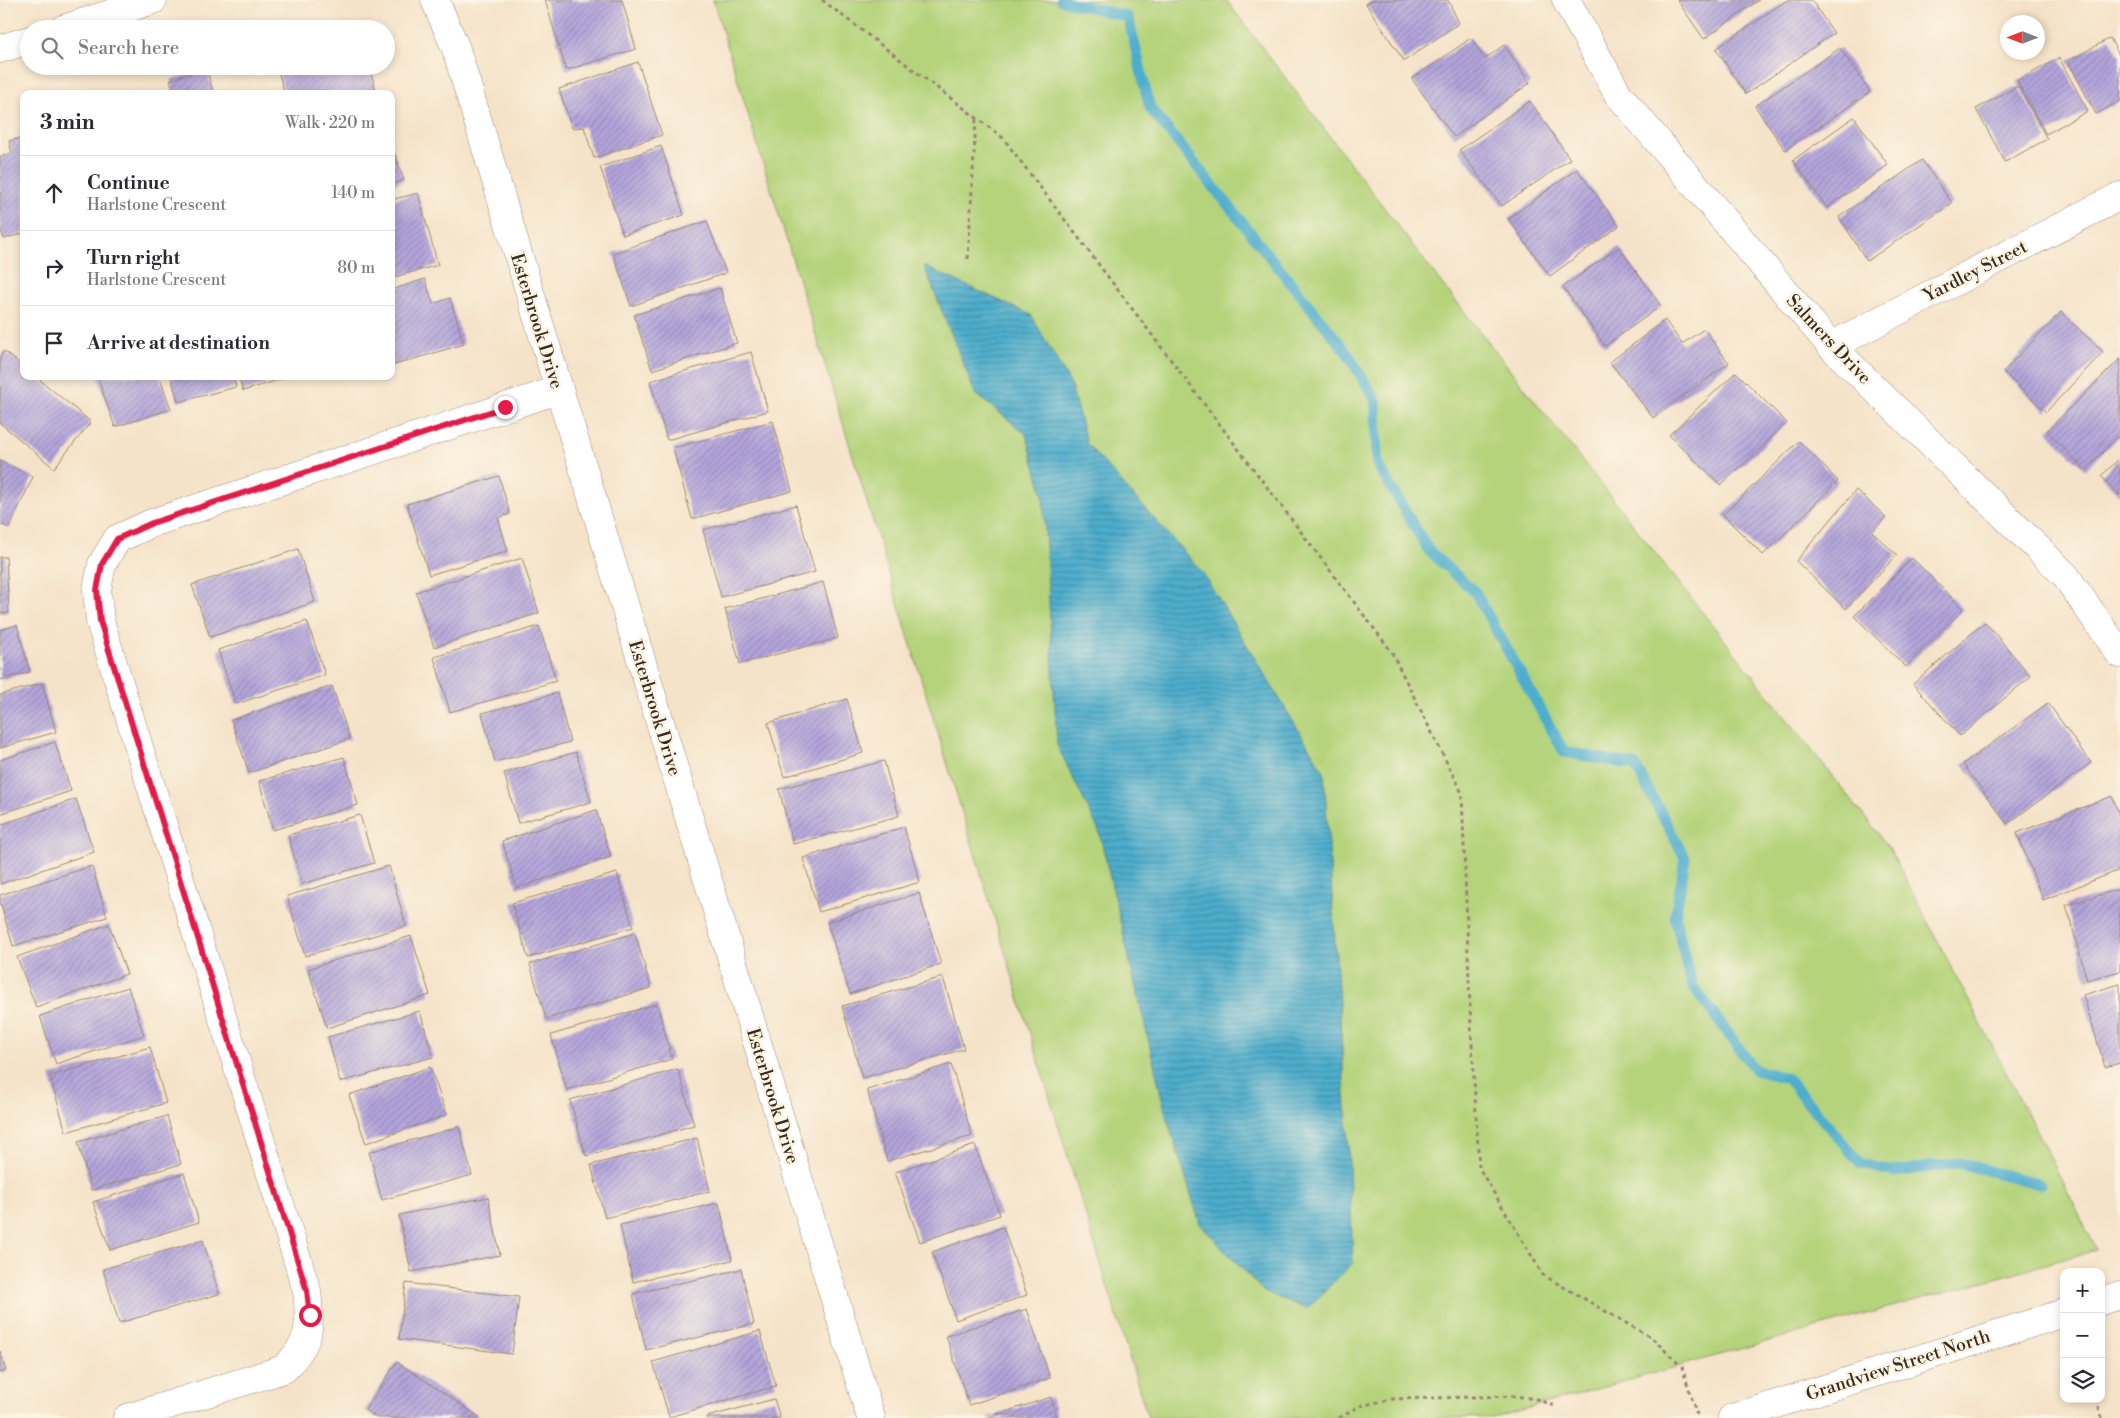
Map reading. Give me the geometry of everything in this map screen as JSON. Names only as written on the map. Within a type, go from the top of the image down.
[{"type":"street","points":[[92,20],[153,0]]},
{"type":"street","name":"Esterbrook Drive","points":[[435,0],[456,50],[871,1418]]},
{"type":"street","name":"Salmers Drive","points":[[1566,0],[1618,94],[1831,346],[2065,575],[2120,654]]},
{"type":"street","points":[[0,49],[20,43]]},
{"type":"street","name":"Yardley Street","points":[[1831,346],[2120,196]]},
{"type":"street","points":[[127,1418],[284,1369],[299,1354],[308,1334],[310,1315],[307,1291],[100,621],[97,590],[102,564],[117,539],[152,523],[558,390]]},
{"type":"street","points":[[2105,1299],[2120,1295]]},
{"type":"street","name":"Grandview Street North","points":[[1732,1418],[2061,1313]]},
{"type":"path","points":[[822,0],[1003,138],[1391,651],[1462,793],[1470,1007],[1479,1168],[1543,1274],[1652,1338],[1682,1367],[1698,1418]]},
{"type":"path","points":[[968,259],[976,119]]},
{"type":"path","points":[[1338,1418],[1360,1406],[1392,1399],[1515,1396],[1536,1399],[1557,1407]]},
{"type":"path","points":[[2097,1403],[2102,1418]]},
{"type":"green space","points":[[713,0],[1226,0],[1439,280],[1890,849],[2069,1194],[2096,1250],[1493,1418],[1148,1418]]},
{"type":"water","points":[[924,266],[1031,315],[1070,383],[1087,444],[1203,573],[1324,772],[1348,1141],[1353,1263],[1307,1309],[1264,1292],[1200,1224],[1166,1115],[1099,831],[1057,745],[1043,495],[1026,434],[975,393]]},
{"type":"building","points":[[545,0],[622,0],[636,49],[566,70]]},
{"type":"building","points":[[1373,0],[1448,0],[1459,23],[1404,61],[1366,4]]},
{"type":"building","points":[[1677,0],[1759,0],[1704,39]]},
{"type":"building","points":[[1787,0],[1811,0],[1834,33],[1746,94],[1716,49]]},
{"type":"building","points":[[1471,38],[1485,59],[1504,45],[1530,83],[1454,137],[1412,79]]},
{"type":"building","points":[[2110,38],[2120,57],[2120,101],[2096,114],[2068,61]]},
{"type":"building","points":[[1840,48],[1870,92],[1785,150],[1755,106]]},
{"type":"building","points":[[2059,58],[2088,111],[2046,134],[2017,81]]},
{"type":"building","points":[[638,62],[662,135],[594,158],[584,127],[572,128],[559,89]]},
{"type":"building","points":[[185,75],[208,75],[213,90],[174,90],[170,80]]},
{"type":"building","points":[[279,75],[372,75],[376,90],[284,90]]},
{"type":"building","points":[[2018,86],[2047,139],[2005,162],[1976,109]]},
{"type":"building","points":[[1530,101],[1570,159],[1502,206],[1459,150]]},
{"type":"building","points":[[1854,117],[1888,165],[1827,208],[1793,160]]},
{"type":"building","points":[[20,138],[20,234],[4,239],[0,228],[0,157],[12,153],[9,141]]},
{"type":"building","points":[[661,146],[684,215],[623,235],[600,167]]},
{"type":"building","points":[[395,155],[404,180],[395,183]]},
{"type":"building","points":[[1922,160],[1952,203],[1867,261],[1839,217]]},
{"type":"building","points":[[1577,169],[1619,226],[1550,276],[1508,219]]},
{"type":"building","points":[[418,193],[438,265],[395,277],[395,199]]},
{"type":"building","points":[[707,221],[726,273],[631,306],[613,253]]},
{"type":"building","points":[[1619,247],[1661,306],[1605,346],[1563,287]]},
{"type":"building","points":[[425,279],[433,304],[450,298],[464,344],[395,365],[395,289]]},
{"type":"building","points":[[720,288],[737,343],[652,370],[634,315]]},
{"type":"building","points":[[2061,312],[2103,352],[2046,412],[2003,372]]},
{"type":"building","points":[[1665,320],[1682,344],[1704,329],[1729,363],[1653,418],[1610,362]]},
{"type":"building","points":[[4,351],[20,364],[20,380],[40,380],[91,422],[54,468],[0,423],[0,357]]},
{"type":"building","points":[[751,352],[768,411],[667,440],[650,381]]},
{"type":"building","points":[[2120,359],[2120,435],[2085,470],[2047,431]]},
{"type":"building","points":[[1736,372],[1787,423],[1721,485],[1669,435]]},
{"type":"building","points":[[98,380],[160,380],[171,409],[115,427]]},
{"type":"building","points":[[172,380],[234,380],[236,387],[178,402]]},
{"type":"building","points":[[239,380],[278,380],[243,391]]},
{"type":"building","points":[[773,421],[792,491],[692,519],[673,448]]},
{"type":"building","points":[[1799,441],[1838,481],[1763,555],[1723,515]]},
{"type":"building","points":[[2120,458],[2120,496],[2101,476]]},
{"type":"building","points":[[0,461],[33,477],[9,528],[0,524]]},
{"type":"building","points":[[499,476],[510,514],[498,518],[508,551],[429,575],[407,504]]},
{"type":"building","points":[[1856,490],[1886,517],[1872,532],[1897,555],[1846,609],[1796,561]]},
{"type":"building","points":[[796,505],[815,572],[721,597],[703,530]]},
{"type":"building","points":[[298,549],[315,602],[210,637],[192,585]]},
{"type":"building","points":[[0,557],[6,557],[9,613],[0,613]]},
{"type":"building","points":[[522,558],[539,613],[434,647],[416,592]]},
{"type":"building","points":[[1912,558],[1963,609],[1906,667],[1854,616]]},
{"type":"building","points":[[823,582],[838,638],[740,664],[725,609]]},
{"type":"building","points":[[307,621],[325,675],[236,704],[218,650]]},
{"type":"building","points":[[1985,622],[2031,676],[1960,736],[1913,684]]},
{"type":"building","points":[[17,625],[30,672],[0,680],[0,630]]},
{"type":"building","points":[[539,626],[556,681],[450,712],[434,657]]},
{"type":"building","points":[[42,683],[56,732],[0,748],[0,695]]},
{"type":"building","points":[[332,686],[350,739],[249,773],[231,720]]},
{"type":"building","points":[[557,693],[570,742],[495,762],[482,713]]},
{"type":"building","points":[[847,699],[863,753],[784,777],[768,723]]},
{"type":"building","points":[[2048,703],[2091,763],[2007,824],[1963,764]]},
{"type":"building","points":[[55,742],[71,791],[0,814],[0,760]]},
{"type":"building","points":[[576,752],[591,802],[518,823],[504,773]]},
{"type":"building","points":[[344,757],[358,805],[273,830],[259,781]]},
{"type":"building","points":[[884,761],[899,816],[793,844],[779,789]]},
{"type":"building","points":[[2112,796],[2120,817],[2120,870],[2043,900],[2017,833]]},
{"type":"building","points":[[76,799],[94,852],[0,884],[0,825]]},
{"type":"building","points":[[596,810],[611,857],[517,888],[502,841]]},
{"type":"building","points":[[360,815],[374,863],[302,884],[288,835]]},
{"type":"building","points":[[904,827],[920,882],[819,912],[803,858]]},
{"type":"building","points":[[92,866],[107,917],[13,946],[0,902],[0,895]]},
{"type":"building","points":[[389,866],[406,926],[305,956],[287,896]]},
{"type":"building","points":[[617,873],[633,927],[528,958],[512,903]]},
{"type":"building","points":[[2120,889],[2120,971],[2087,980],[2066,905]]},
{"type":"building","points":[[919,893],[941,964],[850,994],[827,922]]},
{"type":"building","points":[[109,924],[127,974],[36,1007],[17,957]]},
{"type":"building","points":[[635,933],[651,988],[546,1019],[530,964]]},
{"type":"building","points":[[411,936],[430,995],[327,1028],[308,969]]},
{"type":"building","points":[[943,977],[964,1049],[862,1078],[842,1006]]},
{"type":"building","points":[[2120,984],[2120,1063],[2105,1067],[2083,995]]},
{"type":"building","points":[[128,987],[144,1035],[56,1064],[40,1016]]},
{"type":"building","points":[[657,1004],[672,1059],[567,1090],[551,1035]]},
{"type":"building","points":[[420,1011],[433,1057],[340,1082],[328,1037]]},
{"type":"building","points":[[150,1047],[166,1103],[66,1132],[50,1076]]},
{"type":"building","points":[[951,1064],[972,1136],[887,1161],[867,1090]]},
{"type":"building","points":[[430,1067],[447,1115],[366,1143],[349,1095]]},
{"type":"building","points":[[678,1069],[694,1125],[586,1156],[570,1100]]},
{"type":"building","points":[[167,1116],[181,1164],[91,1190],[78,1142]]},
{"type":"building","points":[[459,1127],[472,1175],[382,1200],[369,1152]]},
{"type":"building","points":[[697,1138],[710,1191],[605,1218],[591,1165]]},
{"type":"building","points":[[975,1145],[1000,1215],[920,1242],[895,1172]]},
{"type":"building","points":[[184,1173],[199,1222],[110,1250],[93,1202]]},
{"type":"building","points":[[488,1197],[500,1255],[411,1272],[399,1215]]},
{"type":"building","points":[[719,1203],[732,1260],[633,1282],[620,1225]]},
{"type":"building","points":[[1003,1227],[1027,1295],[956,1320],[932,1252]]},
{"type":"building","points":[[203,1240],[219,1294],[119,1323],[103,1269]]},
{"type":"building","points":[[741,1269],[754,1324],[646,1350],[633,1294]]},
{"type":"building","points":[[406,1283],[519,1297],[512,1354],[399,1339]]},
{"type":"building","points":[[1027,1309],[1050,1378],[969,1405],[946,1336]]},
{"type":"building","points":[[760,1331],[776,1386],[669,1417],[653,1362]]},
{"type":"building","points":[[0,1351],[6,1371],[0,1373]]},
{"type":"building","points":[[397,1362],[481,1418],[377,1418],[365,1410]]},
{"type":"building","points":[[1051,1397],[1057,1418],[986,1418]]},
{"type":"building","points":[[774,1399],[780,1418],[707,1418],[707,1417]]},
{"type":"waterway","points":[[1061,0],[1128,17],[1150,108],[1348,354],[1376,401],[1377,464],[1429,551],[1475,592],[1564,752],[1635,765],[1685,858],[1675,918],[1692,985],[1755,1070],[1787,1078],[1861,1164],[1894,1172],[1959,1163],[2039,1184]]},
{"type":"route","points":[[310,1315],[307,1291],[100,621],[97,590],[102,564],[117,539],[152,523],[505,407]]}]
